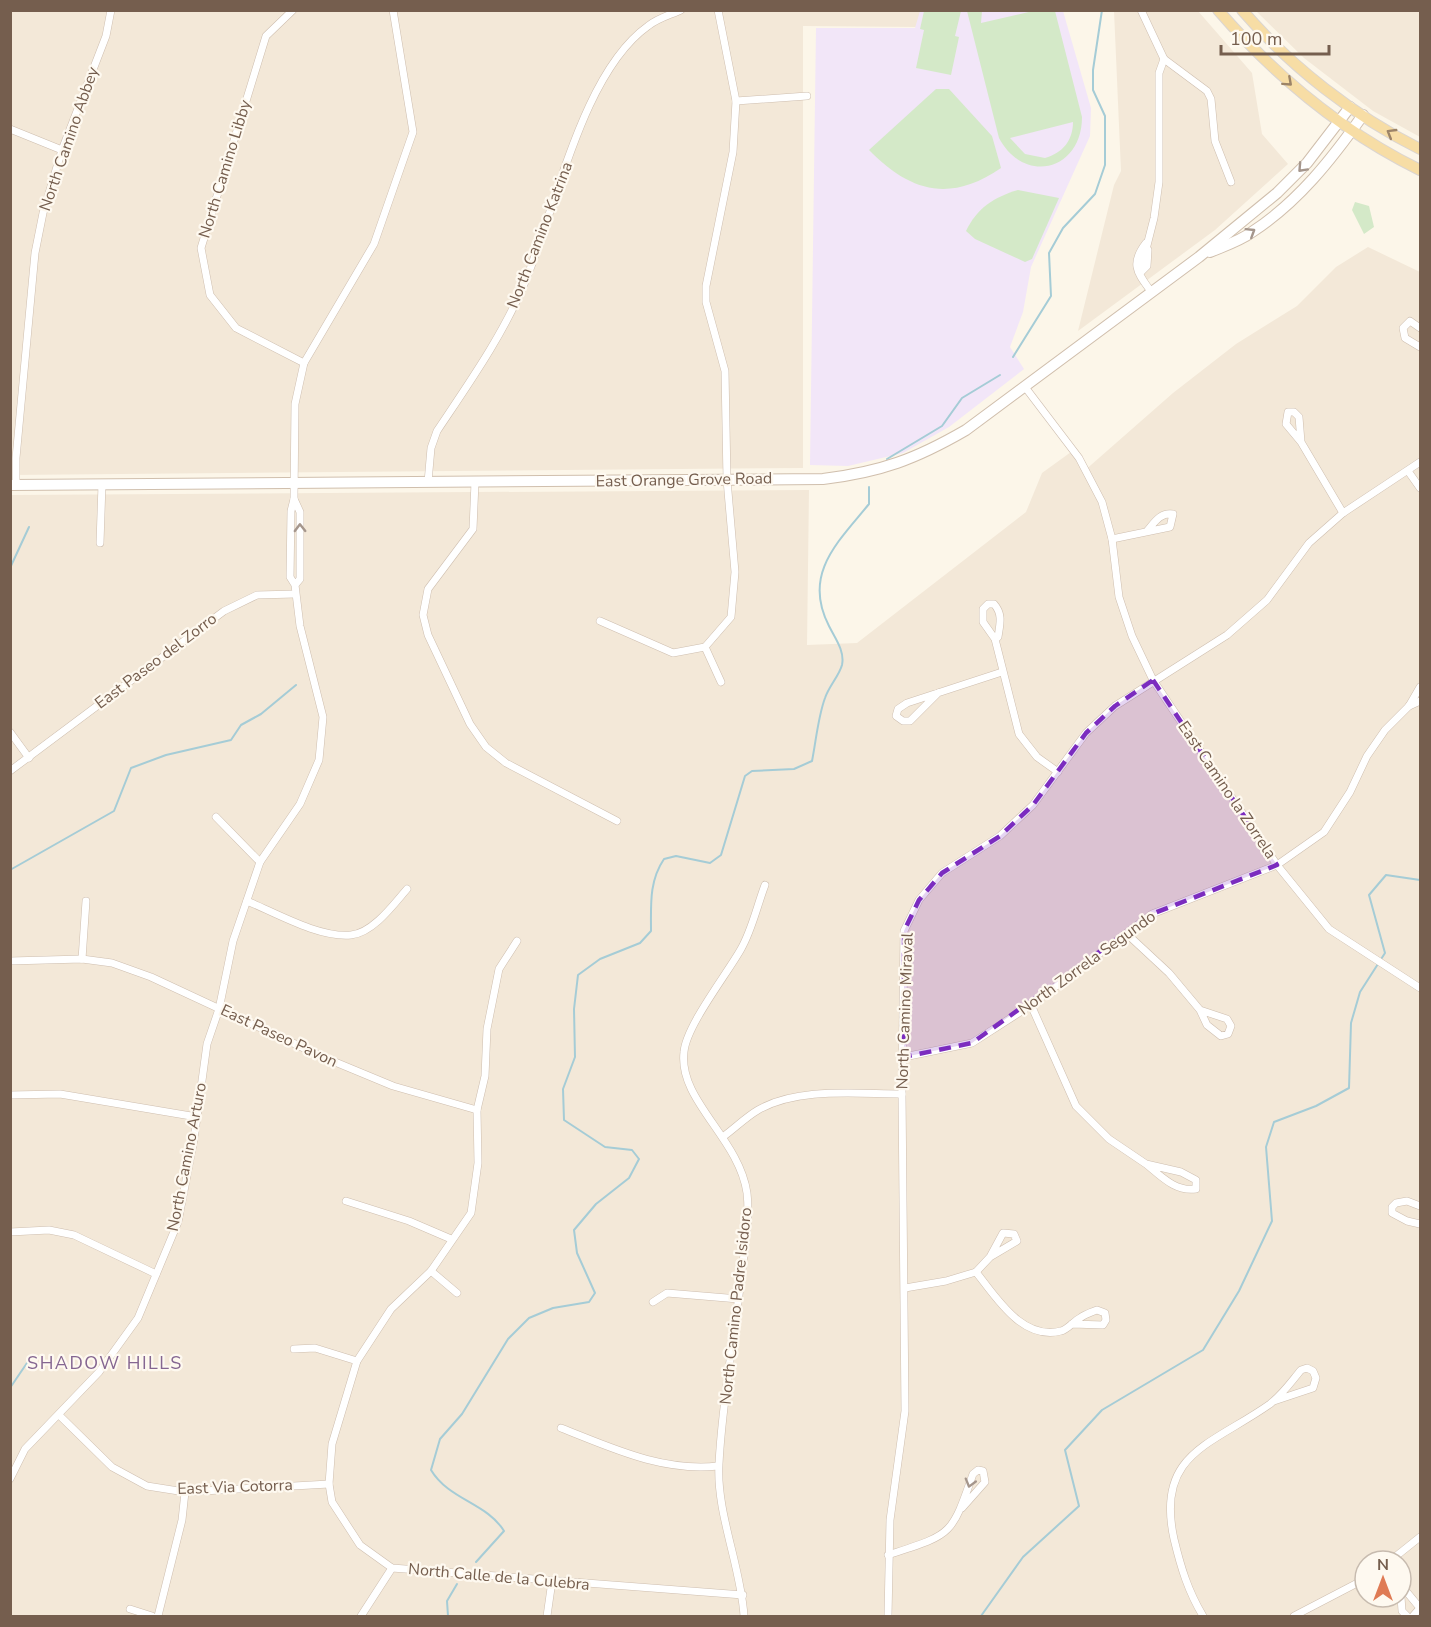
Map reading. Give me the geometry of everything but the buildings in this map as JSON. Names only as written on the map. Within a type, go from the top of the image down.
[{"type":"main road","points":[[1218,10],[1264,60],[1339,123],[1420,170]]},
{"type":"main road","points":[[1242,10],[1286,55],[1350,107],[1420,149]]},
{"type":"main road","name":"East Orange Grove Road","points":[[13,484],[823,479],[883,469],[929,451],[966,430],[1199,257],[1289,182],[1350,107]]},
{"type":"main road","name":"East Orange Grove Road","points":[[1199,257],[1250,234],[1285,207],[1317,176],[1362,115]]},
{"type":"street","name":"North Camino Abbey","points":[[13,484],[35,253],[43,213],[62,150],[106,36],[111,10]]},
{"type":"street","name":"North Camino Libby","points":[[293,10],[266,36],[201,248],[210,295],[236,328],[304,363]]},
{"type":"street","name":"North Camino Katrina","points":[[428,482],[431,448],[437,431],[498,336],[525,283],[589,107],[609,69],[636,36],[657,20],[681,10]]},
{"type":"street","points":[[600,621],[672,653],[705,647],[731,617],[735,572],[727,480],[725,371],[706,303],[706,286],[732,152],[736,101],[718,10]]},
{"type":"street","points":[[1141,10],[1164,59],[1207,91],[1211,99],[1215,141],[1231,182]]},
{"type":"street","name":"North Camino Arturo","points":[[10,1479],[25,1449],[99,1372],[138,1318],[178,1222],[197,1117],[207,1044],[219,1009],[233,941],[260,862],[300,804],[319,760],[323,717],[300,626],[295,594],[295,585],[300,579],[300,512],[294,499],[295,404],[304,363],[374,244],[413,132],[393,11]]},
{"type":"street","points":[[1152,293],[1140,273],[1136,258],[1147,241],[1154,218],[1159,182],[1159,74],[1164,59]]},
{"type":"street","points":[[736,101],[807,96]]},
{"type":"street","points":[[10,129],[62,150]]},
{"type":"street","points":[[1140,273],[1149,260],[1147,241]]},
{"type":"street","points":[[1420,328],[1410,321],[1403,328],[1405,338],[1420,347]]},
{"type":"street","name":"East Camino la Zorrela","points":[[1025,387],[1079,458],[1102,502],[1112,539],[1119,597],[1132,636],[1154,680],[1277,865],[1329,929],[1420,988]]},
{"type":"street","points":[[1301,442],[1343,513]]},
{"type":"street","name":"North Camino Miraval","points":[[888,1617],[891,1502],[904,1418],[905,1288],[902,1094],[904,931],[919,900],[942,873],[1009,828],[1033,805],[1086,733],[1115,706],[1227,635],[1267,600],[1309,543],[1343,513],[1420,462]]},
{"type":"street","points":[[1408,471],[1420,488]]},
{"type":"street","points":[[475,482],[473,530],[428,589],[423,615],[428,634],[470,724],[486,747],[506,763],[617,820]]},
{"type":"street","points":[[100,543],[102,484]]},
{"type":"street","points":[[1112,539],[1147,531]]},
{"type":"street","name":"East Paseo del Zorro","points":[[10,771],[224,611],[257,595],[295,594]]},
{"type":"street","points":[[995,639],[998,637],[1001,619],[994,604],[988,604],[983,609],[983,622],[995,639],[1019,734],[1037,757],[1059,772]]},
{"type":"street","points":[[705,647],[721,682]]},
{"type":"street","points":[[939,693],[910,721],[903,721],[896,716],[898,709],[907,703],[1002,672]]},
{"type":"street","name":"North Zorrela Segundo","points":[[904,1057],[972,1043],[1031,1005],[1152,914],[1277,865],[1324,832],[1350,792],[1359,771],[1379,738],[1409,706],[1420,687]]},
{"type":"street","name":"North Zorrela Segundo","points":[[1409,706],[1420,701]]},
{"type":"street","points":[[10,732],[29,758]]},
{"type":"street","points":[[216,817],[260,862]]},
{"type":"street","name":"North Camino Padre Isidoro","points":[[744,1617],[742,1595],[726,1526],[718,1466],[739,1299],[747,1219],[747,1195],[741,1166],[724,1136],[691,1091],[683,1071],[684,1049],[693,1028],[742,947],[765,885]]},
{"type":"street","points":[[247,901],[315,930],[353,935],[382,919],[407,889]]},
{"type":"street","points":[[82,959],[86,901]]},
{"type":"street","points":[[1127,934],[1168,973],[1200,1010],[1213,1033],[1221,1036],[1228,1034],[1231,1026],[1227,1019],[1200,1010]]},
{"type":"street","name":"North Calle de la Culebra","points":[[516,941],[499,969],[487,1029],[485,1076],[477,1110],[478,1163],[471,1212],[431,1271],[391,1309],[357,1361],[332,1444],[329,1484],[333,1502],[360,1545],[392,1568],[742,1595]]},
{"type":"street","name":"East Paseo Pavon","points":[[10,961],[82,959],[112,963],[151,977],[393,1086],[477,1110]]},
{"type":"street","points":[[1031,1005],[1076,1106],[1110,1140],[1146,1164],[1169,1183],[1186,1190],[1196,1189],[1196,1180],[1181,1172],[1146,1164]]},
{"type":"street","points":[[10,1095],[60,1094],[197,1117]]},
{"type":"street","points":[[724,1136],[758,1110],[785,1099],[830,1094],[902,1094]]},
{"type":"street","points":[[346,1201],[409,1221],[451,1239]]},
{"type":"street","points":[[1420,1206],[1407,1202],[1396,1203],[1392,1207],[1392,1213],[1407,1221],[1420,1224]]},
{"type":"street","points":[[10,1232],[49,1230],[74,1234],[156,1274]]},
{"type":"street","points":[[905,1288],[946,1281],[976,1272],[990,1257]]},
{"type":"street","points":[[431,1271],[457,1293]]},
{"type":"street","points":[[976,1272],[1015,1319],[1036,1331],[1061,1332],[1072,1324]]},
{"type":"street","points":[[653,1302],[667,1293],[739,1299]]},
{"type":"street","points":[[294,1349],[315,1348],[357,1361]]},
{"type":"street","points":[[1203,1617],[1189,1592],[1181,1571],[1170,1518],[1172,1485],[1178,1471],[1188,1459],[1274,1401],[1301,1370],[1307,1368],[1313,1371],[1316,1378],[1312,1388],[1274,1401]]},
{"type":"street","name":"East Via Cotorra","points":[[59,1415],[112,1467],[147,1486],[185,1492],[329,1484]]},
{"type":"street","points":[[561,1428],[645,1461],[701,1468],[718,1466]]},
{"type":"street","points":[[888,1555],[940,1536],[953,1524],[962,1508],[973,1474],[978,1470],[982,1471],[985,1482],[962,1508]]},
{"type":"street","points":[[158,1617],[182,1520],[185,1492]]},
{"type":"street","points":[[1405,1549],[1420,1537]]},
{"type":"street","points":[[361,1617],[392,1568]]},
{"type":"street","points":[[547,1617],[552,1581]]},
{"type":"street","points":[[1294,1617],[1353,1585]]},
{"type":"street","points":[[1413,1600],[1420,1608],[1413,1617]]},
{"type":"street","points":[[130,1609],[152,1617]]},
{"type":"highlighted area","points":[[1153,680],[1277,865],[1152,914],[972,1043],[904,1057],[904,931],[919,900],[942,873],[1000,836],[1033,805],[1086,733],[1115,706]]},
{"type":"shaded area","points":[[11,11],[921,11],[918,27],[803,26],[803,468],[11,475]]},
{"type":"shaded area","points":[[920,11],[1063,11],[1091,108],[1090,136],[1031,267],[1023,312],[1010,347],[1024,369],[949,427],[903,453],[848,466],[810,465],[816,28],[915,28]]},
{"type":"shaded area","points":[[1114,11],[1198,11],[1252,73],[1262,134],[1288,164],[1215,230],[1078,331],[1114,185],[1121,171]]},
{"type":"shaded area","points":[[1256,11],[1420,11],[1420,137],[1373,111],[1304,58]]},
{"type":"shaded area","points":[[1368,247],[1420,272],[1420,1616],[11,1616],[11,495],[809,490],[807,645],[857,643],[1026,512],[1042,473],[1071,452],[1083,472],[1173,393],[1236,344],[1297,306],[1336,267]]},
{"type":"green space","points":[[924,11],[961,11],[955,36],[959,37],[951,75],[916,68],[924,30],[920,29]]},
{"type":"green space","points":[[967,11],[982,11],[981,23],[1033,11],[1055,11],[1082,117],[1079,135],[1073,150],[1062,160],[1050,165],[1036,166],[1023,162],[1010,153],[999,138]],"holes":[[[1073,122],[1073,129],[1066,145],[1057,153],[1045,158],[1025,154],[1010,138]]]},
{"type":"green space","points":[[936,89],[949,89],[992,136],[1001,168],[965,186],[948,189],[931,188],[900,175],[869,150]]},
{"type":"green space","points":[[1018,190],[1059,198],[1032,259],[1025,262],[975,239],[966,231],[975,216],[987,204]]},
{"type":"green space","points":[[1355,202],[1369,206],[1374,227],[1364,234],[1352,210]]},
{"type":"waterway","points":[[1013,357],[1051,296],[1049,253],[1063,228],[1095,194],[1105,165],[1105,116],[1093,90],[1093,70],[1102,10]]},
{"type":"waterway","points":[[887,459],[942,426],[962,398],[1000,375]]},
{"type":"waterway","points":[[476,1562],[504,1531],[488,1514],[448,1488],[431,1470],[440,1439],[462,1414],[508,1339],[529,1318],[553,1308],[589,1302],[595,1293],[577,1253],[574,1230],[596,1204],[629,1178],[639,1159],[632,1150],[605,1147],[564,1120],[563,1089],[575,1057],[574,1009],[578,975],[600,959],[640,943],[651,931],[653,885],[664,859],[676,856],[710,863],[721,855],[745,776],[752,771],[794,769],[812,761],[823,705],[841,669],[843,660],[839,645],[822,607],[820,590],[822,575],[827,560],[836,546],[869,504],[869,487]]},
{"type":"waterway","points":[[10,568],[29,527]]},
{"type":"waterway","points":[[10,870],[114,811],[131,768],[166,755],[231,740],[241,725],[261,714],[296,685]]},
{"type":"waterway","points":[[981,1616],[1023,1557],[1079,1506],[1065,1450],[1102,1410],[1203,1350],[1239,1291],[1272,1221],[1266,1147],[1274,1122],[1316,1106],[1349,1088],[1351,1023],[1360,992],[1385,953],[1369,895],[1386,875],[1420,880]]},
{"type":"waterway","points":[[10,1388],[29,1360]]},
{"type":"waterway","points":[[448,1616],[447,1601],[457,1584]]},
{"type":"district","name":"SHADOW HILLS","points":[[105,1363]]}]
